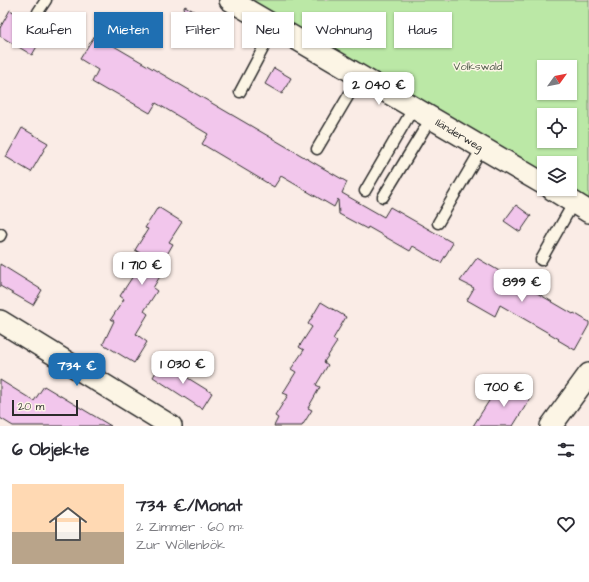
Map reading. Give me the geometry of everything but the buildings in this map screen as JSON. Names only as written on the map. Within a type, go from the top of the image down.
[{"type":"street","name":"Iländerweg","points":[[230,0],[251,12]]},
{"type":"street","name":"Iländerweg","points":[[294,37],[537,180]]},
{"type":"street","points":[[564,196],[582,207]]},
{"type":"street","points":[[0,321],[171,426]]},
{"type":"street","points":[[551,426],[589,374]]},
{"type":"lane","points":[[38,12],[46,0]]},
{"type":"lane","points":[[240,92],[263,48]]},
{"type":"lane","points":[[317,149],[360,76]]},
{"type":"lane","points":[[365,191],[414,107]]},
{"type":"lane","points":[[383,197],[431,118]]},
{"type":"lane","points":[[438,223],[482,148]]},
{"type":"lane","points":[[541,260],[582,207]]},
{"type":"green space","name":"Volkswald","points":[[233,0],[589,0],[589,209],[577,196],[577,156],[537,156],[537,178],[315,48],[386,48],[386,12],[302,12],[302,40],[294,36],[294,12],[254,12]]}]
